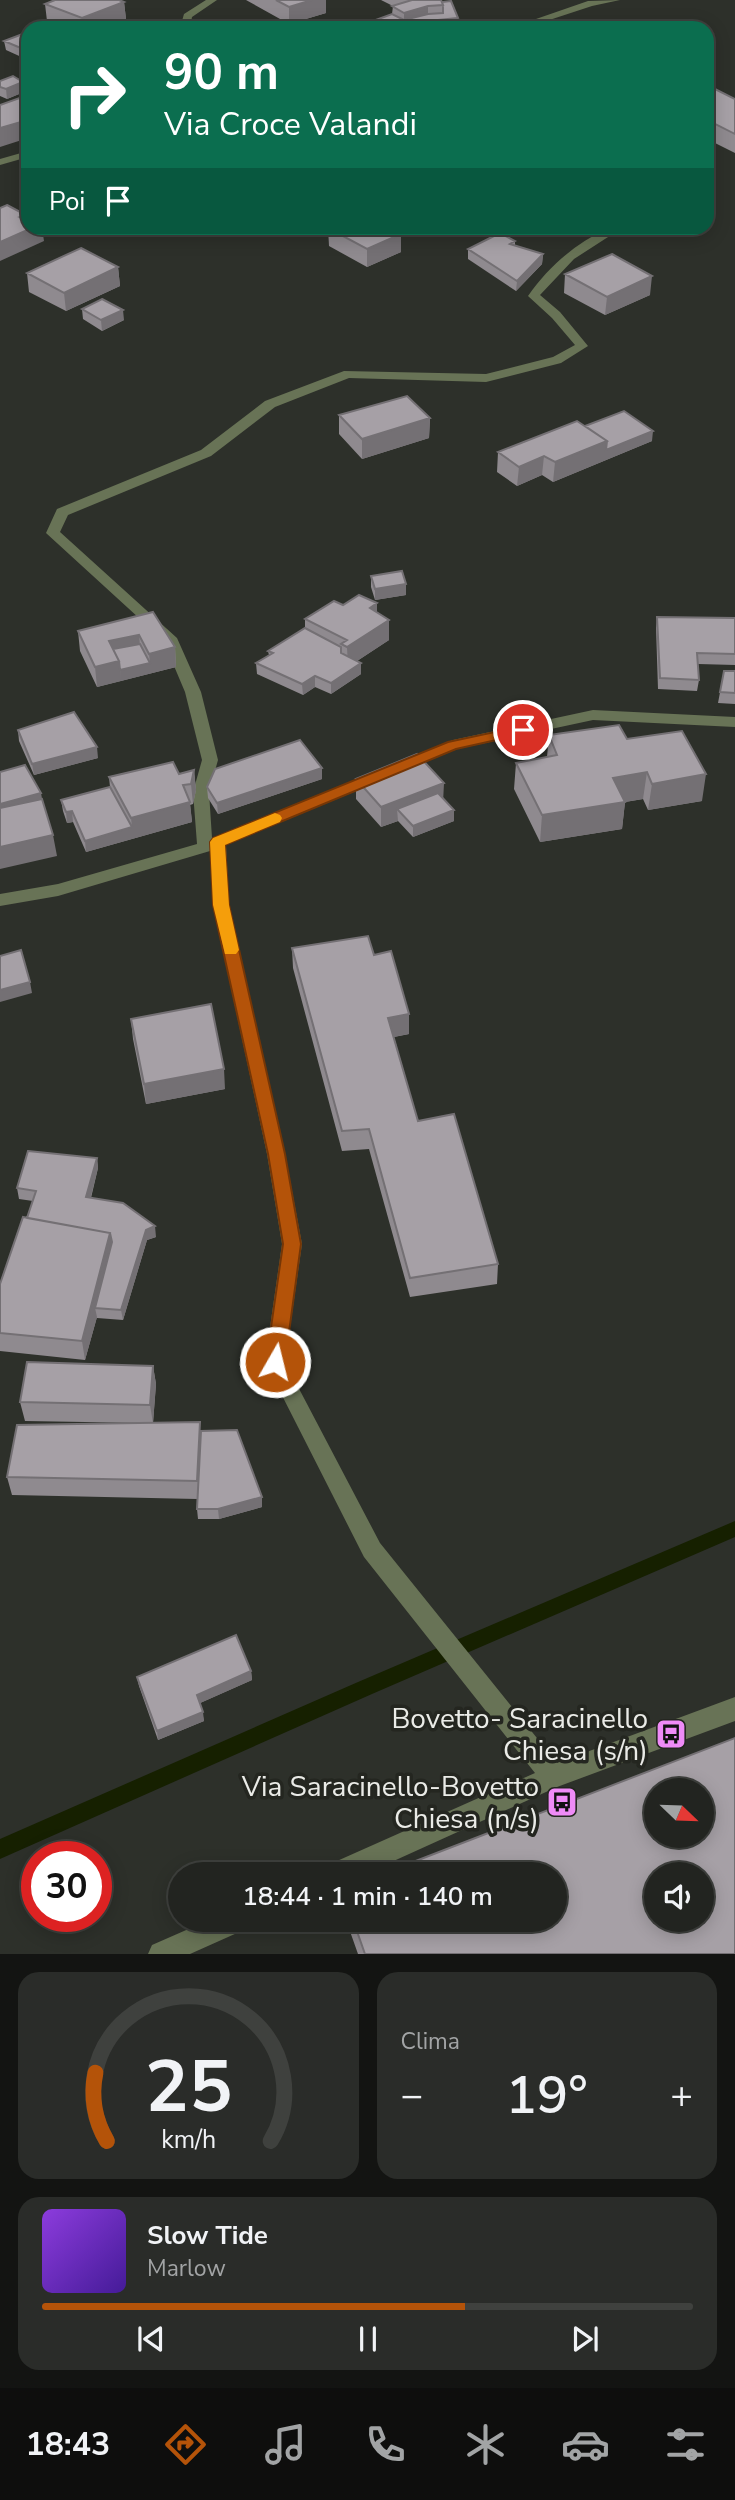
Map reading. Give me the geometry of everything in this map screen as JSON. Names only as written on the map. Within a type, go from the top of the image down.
[{"type":"street","points":[[186,21],[187,16],[212,0]]},
{"type":"street","points":[[536,21],[591,3],[615,0]]},
{"type":"street","points":[[0,162],[21,156]]},
{"type":"street","points":[[553,1777],[372,1550],[275,1362],[292,1244],[276,1154],[221,905],[201,792],[210,760],[193,692],[170,638],[52,533],[62,512],[206,453],[270,404],[348,374],[486,378],[557,360],[582,346],[556,315],[534,296],[550,272],[600,235]]},
{"type":"street","points":[[0,900],[58,890],[212,844],[453,745],[593,715],[735,722]]},
{"type":"street","points":[[364,1862],[553,1777],[735,1709]]},
{"type":"street","points":[[161,1954],[210,1932]]},
{"type":"building","points":[[55,0],[124,2],[82,18],[45,4]]},
{"type":"building","points":[[276,0],[312,0],[289,7]]},
{"type":"building","points":[[412,0],[441,0],[443,5],[404,13],[392,6]]},
{"type":"building","points":[[451,1],[458,18],[428,21],[373,21],[392,14],[404,20],[443,13],[442,2]]},
{"type":"building","points":[[21,35],[21,48],[4,41]]},
{"type":"building","points":[[13,76],[21,83],[6,89],[0,87],[0,81]]},
{"type":"building","points":[[714,88],[735,99],[735,134],[714,124]]},
{"type":"building","points":[[21,97],[21,122],[0,128],[0,105]]},
{"type":"building","points":[[7,205],[21,212],[21,233],[0,242],[0,208]]},
{"type":"building","points":[[341,235],[399,235],[367,249]]},
{"type":"building","points":[[496,235],[504,235],[515,241],[510,244],[543,254],[517,281],[468,249]]},
{"type":"building","points":[[81,248],[118,267],[64,293],[27,273]]},
{"type":"building","points":[[612,254],[652,276],[607,297],[565,274]]},
{"type":"building","points":[[102,299],[123,310],[101,320],[82,309]]},
{"type":"building","points":[[407,396],[430,418],[362,439],[339,415]]},
{"type":"building","points":[[624,411],[653,431],[606,450],[607,441],[585,426]]},
{"type":"building","points":[[577,421],[607,441],[555,462],[544,456],[519,467],[498,452]]},
{"type":"building","points":[[402,571],[406,584],[375,589],[371,576]]},
{"type":"building","points":[[359,595],[377,603],[370,608],[389,620],[347,647],[341,644],[347,640],[305,619],[334,601],[343,605]]},
{"type":"building","points":[[153,612],[175,647],[149,654],[139,635],[109,641],[119,661],[95,667],[78,631]]},
{"type":"building","points":[[657,617],[735,618],[735,654],[697,653],[699,680],[660,678]]},
{"type":"building","points":[[305,628],[341,647],[341,653],[361,663],[331,683],[315,676],[302,684],[256,663],[273,653],[268,651]]},
{"type":"building","points":[[140,644],[150,663],[120,670],[113,649]]},
{"type":"building","points":[[724,671],[735,671],[735,693],[720,692]]},
{"type":"building","points":[[74,712],[97,747],[32,764],[18,730]]},
{"type":"building","points":[[619,725],[627,739],[682,731],[706,774],[652,784],[647,772],[613,778],[625,802],[542,815],[516,763],[557,755],[549,735]]},
{"type":"building","points":[[300,740],[322,768],[217,803],[207,787],[215,769]]},
{"type":"building","points":[[417,754],[444,783],[381,807],[356,779]]},
{"type":"building","points":[[173,762],[179,774],[194,770],[191,784],[183,785],[190,802],[131,818],[109,777]]},
{"type":"building","points":[[25,765],[41,793],[0,804],[0,772]]},
{"type":"building","points":[[110,787],[132,827],[85,841],[72,811],[66,812],[61,800]]},
{"type":"building","points":[[438,793],[454,810],[413,826],[397,809]]},
{"type":"building","points":[[42,799],[53,835],[0,847],[0,808]]},
{"type":"building","points":[[368,936],[374,955],[391,951],[409,1014],[388,1018],[418,1121],[454,1114],[498,1264],[410,1278],[369,1129],[342,1131],[292,948]]},
{"type":"building","points":[[21,950],[30,982],[0,990],[0,956]]},
{"type":"building","points":[[211,1004],[224,1069],[144,1084],[131,1019]]},
{"type":"building","points":[[28,1151],[97,1158],[86,1197],[123,1203],[155,1226],[146,1230],[121,1310],[95,1308],[112,1242],[110,1233],[27,1218],[36,1191],[17,1188]]},
{"type":"building","points":[[23,1217],[110,1233],[82,1341],[0,1333],[0,1284]]},
{"type":"building","points":[[27,1362],[153,1366],[150,1405],[20,1402]]},
{"type":"building","points":[[200,1422],[197,1481],[7,1477],[17,1425]]},
{"type":"building","points":[[237,1430],[262,1497],[218,1509],[197,1509],[201,1431]]},
{"type":"building","points":[[236,1635],[251,1671],[197,1695],[203,1712],[157,1731],[137,1677]]},
{"type":"building","points":[[735,1738],[735,1954],[365,1954],[357,1932],[567,1932],[567,1862],[413,1862]]},
{"type":"waterway","points":[[0,1849],[735,1529]]},
{"type":"slow traffic","points":[[231,950],[221,905],[218,842],[275,818]]},
{"type":"place","name":"Bovetto- Saracinello Chiesa (s/n)","points":[[671,1734]]},
{"type":"place","name":"Via Saracinello-Bovetto Chiesa (n/s)","points":[[562,1802]]},
{"type":"route","points":[[275,1362],[292,1244],[276,1154],[221,905],[218,842],[453,745],[523,730]]}]
